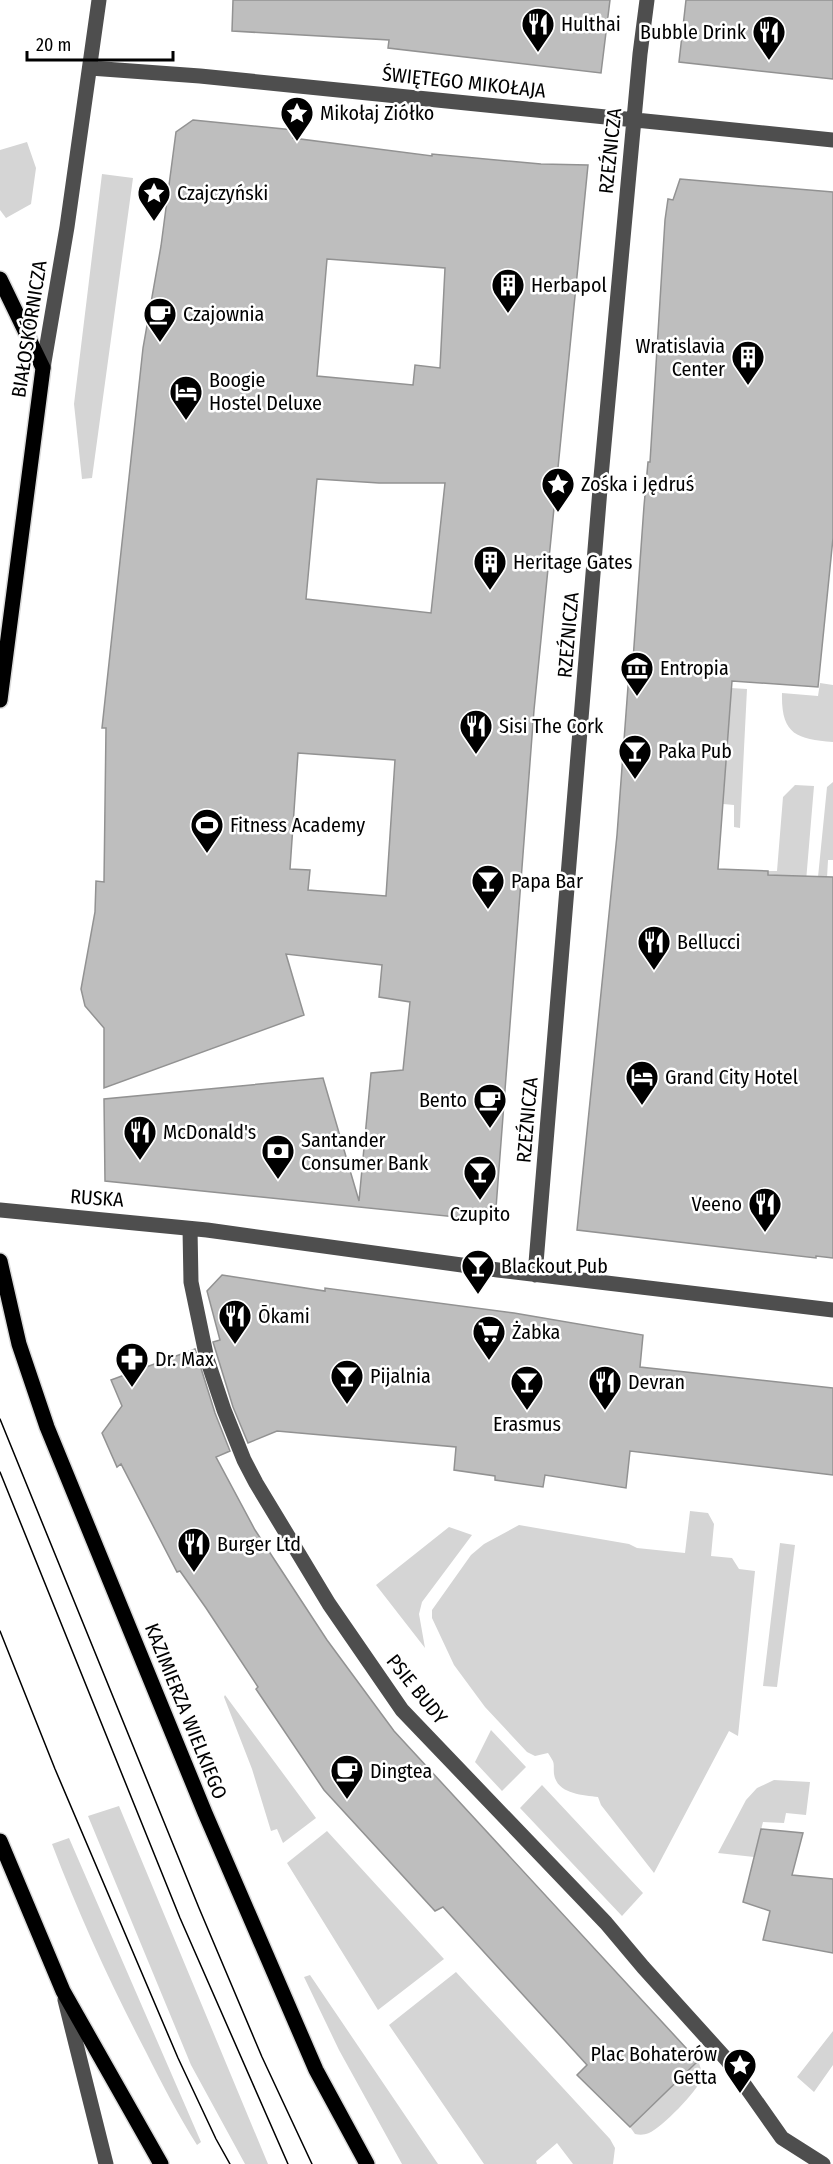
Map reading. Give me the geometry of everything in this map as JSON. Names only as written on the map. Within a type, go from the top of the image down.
[{"type":"main road","points":[[0,279],[43,368]]},
{"type":"main road","name":"BIAŁOSKÓRNICZA","points":[[0,700],[43,368]]},
{"type":"main road","name":"KAZIMIERZA WIELKIEGO","points":[[0,1261],[19,1344],[47,1427],[205,1813],[316,2070],[367,2164]]},
{"type":"main road","points":[[0,1841],[63,1991],[160,2164]]},
{"type":"street","name":"BIAŁOSKÓRNICZA","points":[[43,368],[67,227],[99,0]]},
{"type":"street","name":"RZEŹNICZA","points":[[535,1275],[596,547],[640,54],[647,0]]},
{"type":"street","name":"ŚWIĘTEGO MIKOŁAJA","points":[[90,68],[200,75],[833,140]]},
{"type":"street","name":"RUSKA","points":[[0,1210],[190,1229],[535,1275],[833,1310]]},
{"type":"street","name":"PSIE BUDY","points":[[190,1229],[191,1282],[207,1359],[224,1410],[256,1483],[329,1604],[402,1710],[606,1923],[727,2060],[782,2138],[823,2164]]},
{"type":"street","points":[[63,1991],[106,2164]]},
{"type":"shaded area","points":[[27,142],[36,168],[31,204],[6,218],[0,210],[0,150]]},
{"type":"shaded area","points":[[102,174],[133,178],[92,478],[82,479],[74,404]]},
{"type":"shaded area","points":[[820,683],[833,685],[833,742],[800,736],[793,732],[784,718],[782,693],[818,696]]},
{"type":"shaded area","points":[[731,688],[747,689],[740,828],[734,827],[734,805],[723,804]]},
{"type":"shaded area","points":[[833,782],[833,860],[828,860],[827,878],[818,877],[827,787]]},
{"type":"shaded area","points":[[795,785],[814,786],[789,1084],[757,1081],[768,871],[777,871],[783,797]]},
{"type":"shaded area","points":[[690,1511],[708,1513],[714,1524],[711,1556],[732,1558],[739,1569],[755,1571],[738,1736],[729,1731],[654,1873],[601,1805],[598,1797],[565,1790],[556,1781],[553,1762],[548,1753],[535,1756],[527,1752],[485,1707],[454,1665],[432,1618],[432,1610],[471,1555],[484,1544],[519,1525],[629,1544],[637,1548],[685,1553]]},
{"type":"shaded area","points":[[449,1527],[472,1535],[422,1602],[419,1614],[425,1648],[376,1585]]},
{"type":"shaded area","points":[[780,1543],[795,1545],[777,1687],[763,1686]]},
{"type":"shaded area","points":[[225,1695],[316,1818],[283,1843],[277,1829],[271,1831],[252,1769]]},
{"type":"shaded area","points":[[491,1730],[526,1767],[502,1791],[475,1762]]},
{"type":"shaded area","points":[[774,1780],[810,1782],[806,1815],[786,1813],[784,1823],[763,1822],[754,1857],[718,1853],[746,1800],[757,1788]]},
{"type":"shaded area","points":[[542,1785],[643,1893],[622,1916],[520,1808]]},
{"type":"shaded area","points":[[119,1806],[268,2164],[245,2164],[191,2065],[88,1816]]},
{"type":"shaded area","points":[[327,1831],[444,1959],[378,2010],[287,1863]]},
{"type":"shaded area","points":[[69,1838],[201,2142],[197,2145],[170,2099],[133,2027],[73,1897],[52,1844]]},
{"type":"shaded area","points":[[456,1972],[610,2139],[615,2148],[613,2164],[573,2164],[557,2143],[536,2161],[537,2164],[484,2164],[389,2025]]},
{"type":"shaded area","points":[[310,1975],[438,2164],[402,2164],[339,2050],[304,1977]]},
{"type":"shaded area","points":[[833,2031],[833,2065],[814,2092],[797,2077]]},
{"type":"shaded area","points":[[698,2061],[701,2079],[686,2100],[655,2130],[640,2135],[635,2134],[630,2127]]},
{"type":"building","points":[[233,0],[610,0],[601,73],[388,48],[389,40],[232,31]]},
{"type":"building","points":[[686,0],[833,0],[833,79],[679,62]]},
{"type":"building","points":[[193,120],[294,130],[293,138],[432,156],[432,154],[541,164],[588,165],[534,710],[495,1221],[105,1181],[104,1099],[323,1078],[359,1201],[371,1073],[403,1070],[410,1002],[379,997],[382,965],[286,954],[304,1015],[104,1088],[104,1028],[85,1006],[81,989],[95,912],[96,881],[104,882],[106,728],[102,728],[143,348],[161,246],[176,132]],"holes":[[[327,259],[445,268],[440,368],[415,365],[413,385],[317,376]],[[317,479],[379,483],[445,483],[431,613],[306,599]],[[298,753],[395,760],[386,896],[308,890],[310,870],[290,869]]]},
{"type":"building","points":[[680,179],[833,192],[833,538],[818,687],[732,681],[718,869],[768,871],[768,875],[833,877],[833,1258],[816,1256],[816,1258],[577,1230],[617,835],[629,673],[632,674],[644,506],[648,462],[650,462],[665,220],[668,199],[673,200]]},
{"type":"building","points":[[222,1275],[325,1291],[325,1288],[514,1313],[643,1335],[640,1367],[833,1388],[833,1475],[630,1451],[626,1488],[545,1475],[543,1487],[495,1480],[495,1476],[454,1470],[456,1447],[277,1431],[248,1443],[233,1407],[213,1342],[220,1340],[207,1291]]},
{"type":"building","points":[[195,1349],[215,1413],[230,1451],[216,1457],[255,1530],[327,1640],[394,1731],[698,2061],[630,2127],[577,2075],[587,2065],[443,1907],[435,1911],[324,1790],[256,1689],[258,1687],[206,1608],[180,1571],[177,1572],[121,1464],[117,1467],[102,1433],[122,1406],[111,1380]]},
{"type":"building","points":[[761,1829],[803,1833],[792,1875],[833,1879],[833,1953],[763,1940],[770,1911],[743,1902]]},
{"type":"tram line","points":[[0,1419],[199,1908],[262,2057],[312,2164]]},
{"type":"tram line","points":[[0,1472],[180,1918],[288,2164]]},
{"type":"tram line","points":[[0,1631],[55,1769],[178,2058],[230,2164]]},
{"type":"place","name":"Hulthai","points":[[538,53]]},
{"type":"place","name":"Bubble Drink","points":[[769,61]]},
{"type":"place","name":"Mikołaj Ziółko","points":[[297,142]]},
{"type":"place","name":"Czajczyński","points":[[154,222]]},
{"type":"place","name":"Herbapol","points":[[508,314]]},
{"type":"place","name":"Czajownia","points":[[160,343]]},
{"type":"place","name":"Wratislavia Center","points":[[748,386]]},
{"type":"place","name":"Boogie Hostel Deluxe","points":[[186,421]]},
{"type":"place","name":"Zośka i Jędruś","points":[[558,513]]},
{"type":"place","name":"Heritage Gates","points":[[490,591]]},
{"type":"place","name":"Entropia","points":[[637,697]]},
{"type":"place","name":"Sisi The Cork","points":[[476,755]]},
{"type":"place","name":"Paka Pub","points":[[635,780]]},
{"type":"place","name":"Fitness Academy","points":[[207,854]]},
{"type":"place","name":"Papa Bar","points":[[488,910]]},
{"type":"place","name":"Bellucci","points":[[654,971]]},
{"type":"place","name":"Grand City Hotel","points":[[642,1106]]},
{"type":"place","name":"Bento","points":[[490,1129]]},
{"type":"place","name":"McDonald's","points":[[140,1161]]},
{"type":"place","name":"Santander Consumer Bank","points":[[278,1180]]},
{"type":"place","name":"Czupito","points":[[480,1201]]},
{"type":"place","name":"Veeno","points":[[765,1233]]},
{"type":"place","name":"Blackout Pub","points":[[478,1295]]},
{"type":"place","name":"Ōkami","points":[[235,1345]]},
{"type":"place","name":"Żabka","points":[[489,1361]]},
{"type":"place","name":"Dr. Max","points":[[132,1388]]},
{"type":"place","name":"Pijalnia","points":[[347,1405]]},
{"type":"place","name":"Erasmus","points":[[527,1411]]},
{"type":"place","name":"Devran","points":[[605,1411]]},
{"type":"place","name":"Burger Ltd","points":[[194,1573]]},
{"type":"place","name":"Dingtea","points":[[347,1800]]},
{"type":"place","name":"Plac Bohaterów Getta","points":[[740,2094]]}]
